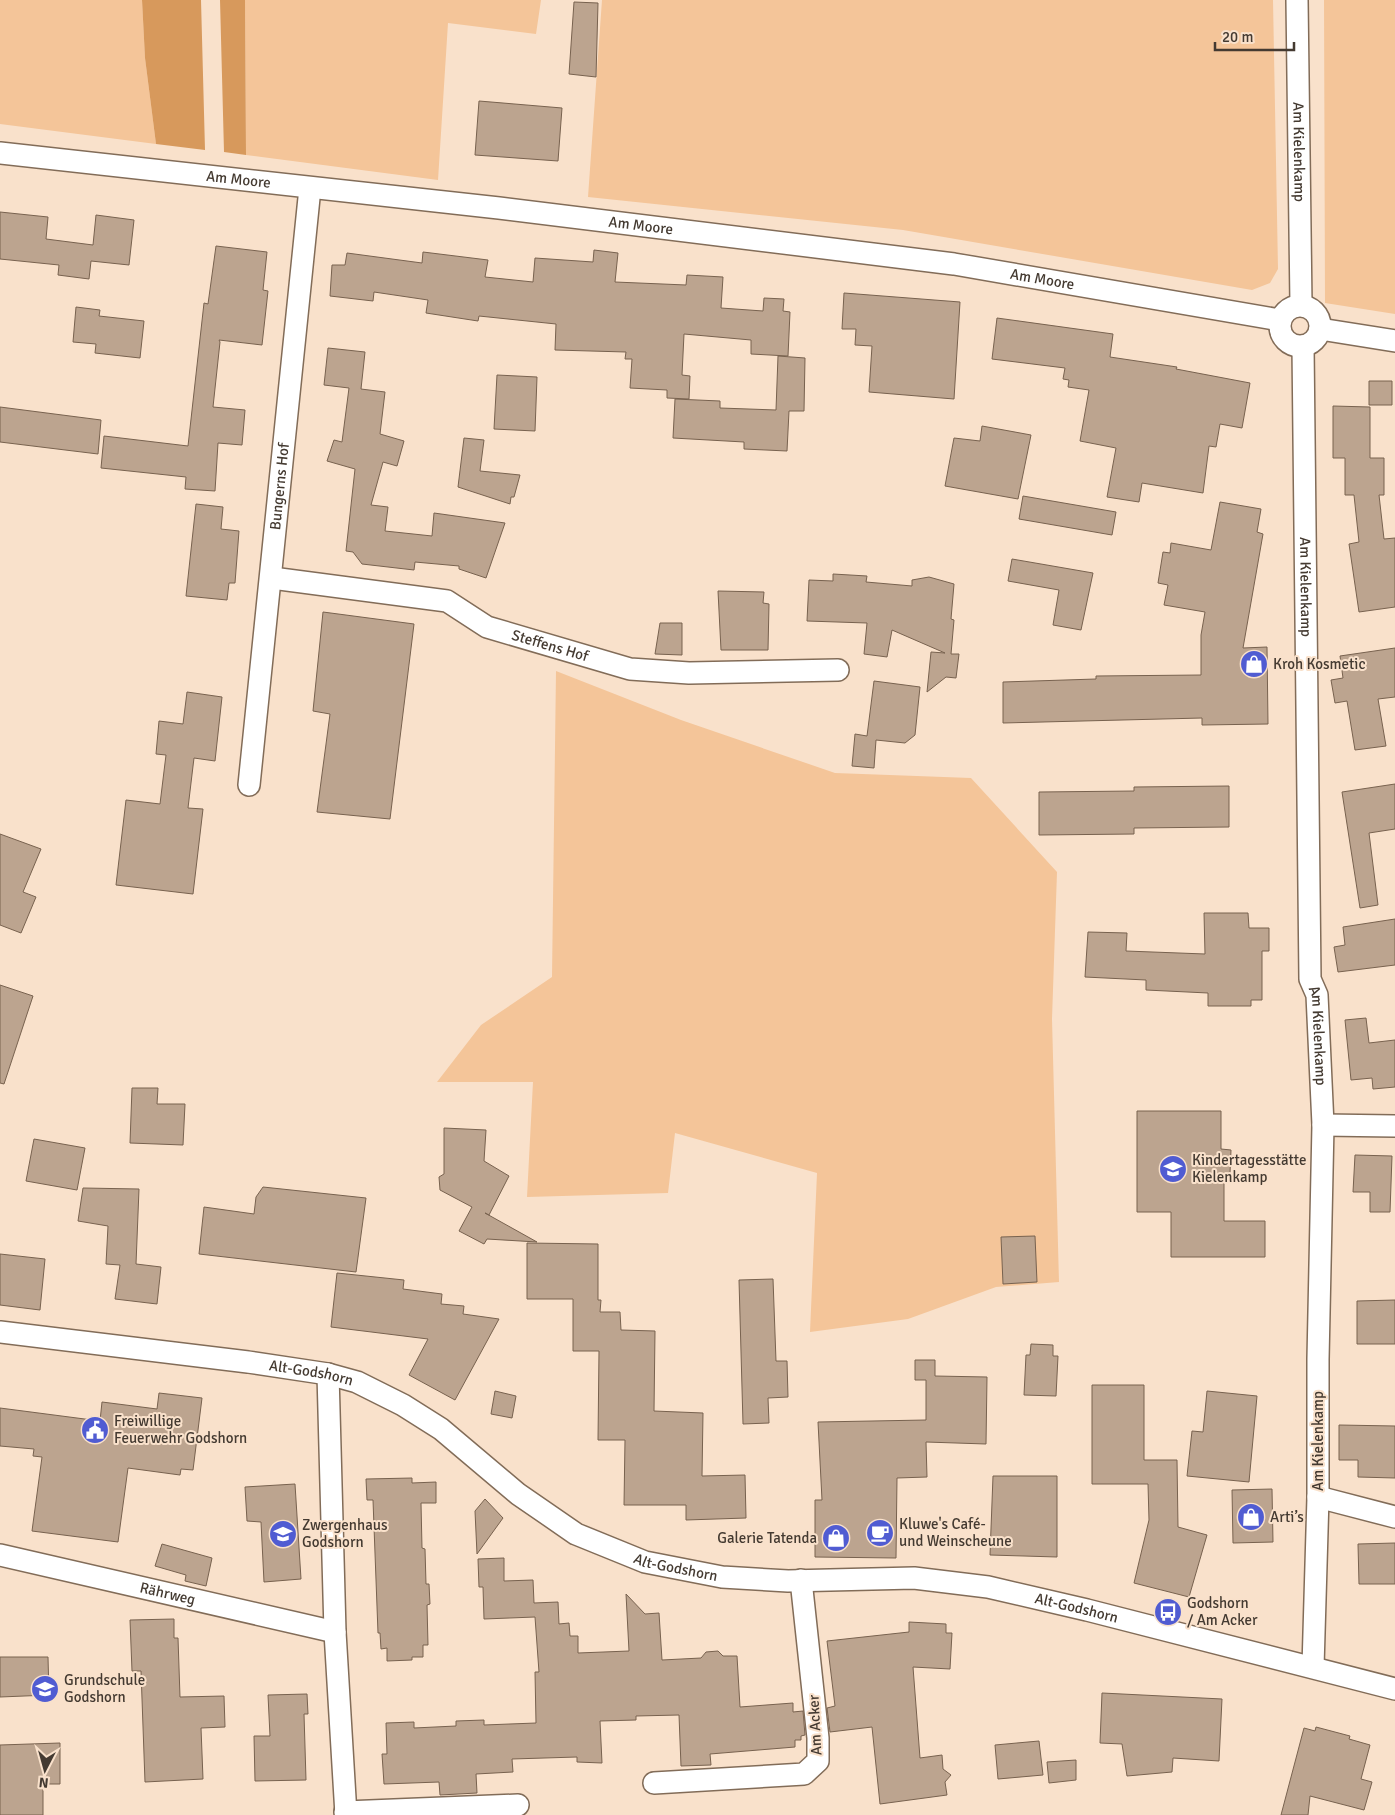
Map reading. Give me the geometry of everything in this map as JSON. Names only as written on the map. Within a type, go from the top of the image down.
[{"type":"street","name":"Am Kielenkamp","points":[[1297,0],[1301,305]]},
{"type":"street","name":"Am Moore","points":[[0,153],[499,208],[954,264],[1280,320]]},
{"type":"street","name":"Bungerns Hof","points":[[249,785],[272,578],[310,188]]},
{"type":"street","points":[[1301,305],[1308,306],[1318,316],[1320,330],[1314,340],[1303,346],[1296,346],[1284,339],[1280,334],[1280,320],[1288,309],[1301,305]]},
{"type":"street","points":[[1320,330],[1395,341]]},
{"type":"street","name":"Am Kielenkamp","points":[[1303,346],[1310,979],[1318,995],[1323,1125],[1318,1359],[1318,1497],[1313,1667]]},
{"type":"street","name":"Steffens Hof","points":[[272,578],[447,601],[487,627],[630,669],[689,673],[838,670]]},
{"type":"street","points":[[1323,1125],[1395,1126]]},
{"type":"street","name":"Alt-Godshorn","points":[[0,1332],[248,1362],[328,1374],[357,1382],[404,1405],[441,1428],[518,1494],[542,1512],[584,1538],[645,1562],[722,1577],[801,1580],[914,1578],[988,1587],[1087,1610],[1395,1689]]},
{"type":"street","points":[[328,1374],[335,1632],[345,1813],[518,1805]]},
{"type":"street","points":[[1318,1497],[1395,1517]]},
{"type":"street","name":"Rährweg","points":[[0,1555],[335,1632]]},
{"type":"street","name":"Am Acker","points":[[654,1783],[804,1774],[818,1761],[818,1738],[801,1580]]},
{"type":"shaded area","points":[[0,0],[142,0],[145,58],[156,144],[0,124]]},
{"type":"shaded area","points":[[142,0],[201,0],[205,150],[156,144],[145,58]]},
{"type":"shaded area","points":[[220,0],[245,0],[246,155],[224,152]]},
{"type":"shaded area","points":[[245,0],[541,0],[536,34],[448,23],[438,180],[246,155]]},
{"type":"shaded area","points":[[602,0],[1273,0],[1278,269],[1270,283],[1252,290],[903,230],[588,197]]},
{"type":"shaded area","points":[[1324,0],[1395,0],[1395,314],[1325,303]]},
{"type":"shaded area","points":[[556,671],[681,720],[835,773],[971,778],[1057,872],[1052,1019],[1059,1282],[996,1287],[908,1319],[810,1332],[817,1173],[675,1133],[668,1193],[527,1197],[533,1082],[437,1082],[481,1025],[552,977]]},
{"type":"building","points":[[574,2],[598,3],[596,77],[569,74]]},
{"type":"building","points":[[479,101],[562,108],[558,161],[475,155]]},
{"type":"building","points":[[0,212],[48,217],[46,239],[93,245],[96,215],[134,220],[129,265],[91,261],[89,279],[58,275],[59,265],[0,259]]},
{"type":"building","points":[[216,246],[267,252],[263,290],[268,291],[262,345],[219,340],[213,407],[245,410],[242,445],[218,443],[215,491],[185,489],[186,477],[101,468],[104,436],[188,446],[204,303],[208,304]]},
{"type":"building","points":[[594,250],[618,253],[615,282],[686,285],[687,275],[723,277],[721,308],[763,311],[764,298],[784,299],[783,311],[790,312],[788,356],[751,354],[751,340],[684,334],[682,375],[690,376],[689,399],[667,398],[667,390],[630,388],[632,359],[625,359],[626,352],[555,350],[556,324],[479,316],[478,321],[426,313],[428,300],[374,292],[373,301],[330,296],[332,265],[345,265],[347,253],[422,263],[423,252],[488,260],[485,277],[533,282],[535,258],[593,262]]},
{"type":"building","points":[[844,293],[960,302],[954,399],[869,392],[872,346],[855,345],[856,329],[842,329]]},
{"type":"building","points":[[76,307],[100,310],[99,316],[144,321],[140,358],[95,353],[96,344],[73,342]]},
{"type":"building","points":[[997,318],[1113,334],[1110,357],[1177,367],[1176,369],[1250,383],[1242,428],[1220,424],[1216,447],[1209,446],[1203,493],[1142,483],[1139,502],[1107,497],[1116,448],[1080,441],[1089,390],[1068,387],[1069,380],[1063,379],[1065,368],[992,359]]},
{"type":"building","points":[[328,348],[365,352],[361,389],[385,392],[380,434],[404,441],[397,466],[383,462],[371,505],[388,507],[385,531],[432,536],[434,513],[505,523],[486,578],[459,569],[459,566],[415,562],[414,570],[362,564],[353,552],[346,551],[355,469],[327,461],[334,440],[342,442],[349,388],[324,385]]},
{"type":"building","points":[[778,356],[805,358],[804,411],[789,411],[787,451],[744,449],[744,442],[673,438],[675,399],[720,401],[720,408],[776,410]]},
{"type":"building","points":[[497,375],[537,377],[535,431],[494,429]]},
{"type":"building","points":[[1369,381],[1392,381],[1392,405],[1369,405]]},
{"type":"building","points":[[1333,406],[1370,407],[1370,458],[1384,458],[1384,495],[1379,495],[1384,539],[1395,538],[1395,607],[1359,612],[1349,544],[1359,542],[1354,495],[1345,495],[1345,458],[1333,458]]},
{"type":"building","points":[[0,407],[101,420],[98,454],[0,442]]},
{"type":"building","points":[[982,426],[1031,435],[1018,499],[945,486],[954,438],[980,441]]},
{"type":"building","points":[[464,438],[484,440],[480,471],[520,475],[510,504],[458,487]]},
{"type":"building","points":[[1023,496],[1116,512],[1112,535],[1019,519]]},
{"type":"building","points":[[1220,502],[1261,509],[1257,532],[1263,534],[1243,648],[1267,647],[1268,724],[1202,725],[1202,718],[1003,723],[1003,682],[1096,679],[1096,676],[1201,675],[1201,635],[1205,612],[1164,605],[1168,585],[1158,583],[1163,552],[1170,553],[1171,543],[1211,550]]},
{"type":"building","points":[[196,504],[223,507],[221,529],[239,531],[235,583],[229,583],[227,600],[186,596]]},
{"type":"building","points":[[1012,559],[1093,573],[1081,630],[1053,625],[1059,590],[1008,581]]},
{"type":"building","points":[[833,574],[867,576],[866,582],[912,586],[912,580],[929,577],[954,584],[951,619],[954,620],[951,654],[959,654],[956,678],[946,677],[927,692],[931,652],[945,653],[892,630],[887,657],[864,654],[867,623],[807,621],[809,580],[833,581]]},
{"type":"building","points":[[718,591],[764,592],[763,603],[769,604],[768,650],[721,650]]},
{"type":"building","points":[[323,612],[414,624],[390,819],[317,812],[330,714],[313,711]]},
{"type":"building","points":[[660,623],[682,623],[682,655],[655,654]]},
{"type":"building","points":[[1395,648],[1395,697],[1378,699],[1386,746],[1355,750],[1347,701],[1335,703],[1331,680],[1343,678],[1340,656]]},
{"type":"building","points":[[874,681],[920,687],[915,735],[905,743],[876,740],[874,768],[852,766],[855,734],[867,736]]},
{"type":"building","points":[[187,692],[222,697],[215,761],[194,758],[188,808],[203,809],[193,894],[116,885],[126,800],[160,804],[166,755],[156,754],[159,721],[183,724]]},
{"type":"building","points":[[1395,784],[1395,829],[1369,833],[1378,905],[1360,908],[1342,792]]},
{"type":"building","points":[[1229,786],[1229,827],[1134,828],[1134,834],[1039,835],[1039,792],[1134,791],[1134,787]]},
{"type":"building","points":[[0,834],[41,849],[23,892],[36,897],[21,933],[0,925]]},
{"type":"building","points":[[1204,913],[1248,913],[1249,928],[1269,928],[1269,951],[1262,951],[1262,1000],[1251,1000],[1251,1006],[1208,1006],[1208,993],[1146,990],[1146,980],[1085,977],[1088,932],[1127,933],[1126,951],[1205,954]]},
{"type":"building","points":[[1395,919],[1395,965],[1338,972],[1334,947],[1345,945],[1343,927]]},
{"type":"building","points":[[0,985],[33,996],[4,1084],[0,1083]]},
{"type":"building","points":[[1366,1018],[1369,1043],[1395,1040],[1395,1087],[1373,1089],[1372,1078],[1351,1080],[1345,1020]]},
{"type":"building","points":[[132,1088],[158,1088],[157,1104],[185,1104],[183,1145],[130,1143]]},
{"type":"building","points":[[1137,1111],[1221,1111],[1221,1149],[1231,1150],[1230,1173],[1224,1173],[1224,1221],[1265,1221],[1265,1257],[1171,1257],[1171,1212],[1137,1212]]},
{"type":"building","points":[[444,1128],[486,1130],[484,1161],[509,1176],[489,1215],[485,1213],[537,1242],[487,1239],[484,1244],[459,1231],[472,1207],[440,1190],[439,1177],[444,1174]]},
{"type":"building","points":[[34,1139],[85,1148],[77,1190],[26,1181]]},
{"type":"building","points":[[1355,1155],[1392,1156],[1390,1212],[1370,1212],[1370,1192],[1353,1192]]},
{"type":"building","points":[[263,1187],[366,1198],[356,1272],[199,1254],[204,1207],[254,1214],[256,1197]]},
{"type":"building","points":[[83,1188],[139,1189],[136,1264],[161,1267],[157,1304],[115,1299],[120,1265],[106,1264],[108,1226],[78,1221]]},
{"type":"building","points":[[1035,1236],[1037,1282],[1003,1284],[1001,1237]]},
{"type":"building","points":[[527,1243],[598,1244],[598,1300],[601,1300],[600,1312],[620,1312],[621,1330],[655,1331],[654,1411],[703,1413],[702,1476],[745,1475],[746,1518],[686,1520],[686,1505],[624,1505],[625,1440],[598,1440],[599,1351],[573,1351],[573,1299],[527,1299]]},
{"type":"building","points":[[0,1254],[45,1259],[40,1310],[0,1305]]},
{"type":"building","points":[[337,1273],[404,1280],[403,1289],[442,1294],[441,1304],[464,1306],[463,1314],[499,1319],[455,1400],[409,1375],[428,1339],[331,1327]]},
{"type":"building","points":[[773,1279],[776,1361],[787,1361],[788,1397],[768,1398],[769,1423],[743,1424],[739,1280]]},
{"type":"building","points":[[1395,1300],[1395,1344],[1357,1344],[1357,1301]]},
{"type":"building","points":[[1031,1344],[1053,1345],[1053,1356],[1058,1356],[1056,1396],[1024,1395],[1026,1355],[1030,1355]]},
{"type":"building","points":[[915,1360],[935,1360],[935,1376],[987,1377],[986,1444],[926,1442],[927,1477],[897,1478],[896,1558],[815,1557],[815,1500],[822,1500],[818,1422],[926,1420],[926,1380],[915,1380]]},
{"type":"building","points":[[1092,1385],[1144,1385],[1144,1460],[1177,1460],[1178,1527],[1207,1535],[1189,1597],[1134,1583],[1149,1520],[1148,1484],[1092,1484]]},
{"type":"building","points":[[495,1391],[516,1396],[512,1418],[491,1414]]},
{"type":"building","points":[[1207,1391],[1257,1396],[1249,1482],[1187,1476],[1192,1431],[1203,1432]]},
{"type":"building","points":[[159,1393],[202,1398],[193,1470],[181,1469],[180,1475],[128,1468],[118,1542],[32,1531],[42,1457],[33,1456],[34,1449],[0,1446],[0,1408],[100,1421],[102,1402],[157,1409]]},
{"type":"building","points":[[1339,1425],[1395,1426],[1395,1478],[1358,1477],[1358,1460],[1339,1460]]},
{"type":"building","points":[[993,1476],[1057,1476],[1057,1557],[990,1555]]},
{"type":"building","points":[[412,1478],[412,1483],[436,1482],[436,1503],[421,1503],[422,1548],[425,1549],[426,1584],[429,1584],[430,1604],[427,1605],[428,1645],[423,1645],[423,1657],[412,1657],[412,1660],[387,1661],[387,1648],[381,1649],[380,1633],[378,1633],[373,1500],[367,1500],[366,1479]]},
{"type":"building","points":[[295,1484],[301,1579],[264,1582],[261,1522],[247,1521],[245,1487]]},
{"type":"building","points":[[1272,1489],[1273,1542],[1233,1543],[1232,1490]]},
{"type":"building","points":[[485,1499],[503,1518],[477,1554],[475,1511]]},
{"type":"building","points":[[1395,1543],[1395,1584],[1359,1584],[1358,1544]]},
{"type":"building","points":[[162,1544],[212,1558],[206,1586],[185,1581],[186,1575],[155,1566]]},
{"type":"building","points":[[504,1558],[504,1581],[533,1580],[534,1603],[558,1602],[559,1624],[569,1623],[570,1636],[578,1636],[578,1653],[629,1651],[626,1594],[645,1614],[659,1613],[662,1660],[701,1658],[706,1652],[718,1651],[723,1656],[737,1656],[740,1707],[793,1703],[793,1712],[803,1711],[805,1735],[801,1736],[801,1740],[795,1740],[795,1747],[710,1754],[711,1765],[681,1766],[679,1715],[636,1716],[636,1720],[600,1721],[602,1763],[577,1762],[577,1757],[512,1759],[513,1772],[476,1774],[477,1793],[440,1795],[439,1782],[384,1784],[382,1754],[387,1754],[386,1723],[414,1722],[414,1728],[456,1726],[456,1721],[484,1720],[484,1725],[536,1723],[535,1672],[539,1672],[535,1617],[484,1619],[483,1587],[479,1587],[478,1559]]},
{"type":"building","points":[[174,1619],[174,1638],[178,1638],[180,1697],[224,1696],[225,1727],[201,1728],[203,1779],[145,1782],[141,1671],[132,1671],[130,1620]]},
{"type":"building","points":[[909,1622],[946,1624],[946,1633],[952,1633],[950,1669],[913,1667],[920,1758],[942,1755],[943,1769],[951,1775],[945,1782],[947,1795],[880,1804],[872,1727],[830,1732],[827,1708],[835,1706],[827,1641],[909,1632]]},
{"type":"building","points":[[0,1657],[48,1657],[49,1695],[0,1697]]},
{"type":"building","points":[[1102,1693],[1222,1699],[1219,1761],[1173,1758],[1172,1772],[1127,1776],[1122,1744],[1100,1743]]},
{"type":"building","points":[[307,1694],[308,1714],[304,1714],[306,1780],[255,1781],[254,1736],[270,1736],[268,1695]]},
{"type":"building","points":[[1316,1727],[1350,1736],[1349,1739],[1370,1745],[1361,1779],[1372,1782],[1364,1810],[1310,1796],[1308,1815],[1281,1815],[1304,1728],[1315,1731]]},
{"type":"building","points":[[1039,1741],[1043,1775],[998,1779],[995,1745]]},
{"type":"building","points":[[60,1743],[60,1784],[43,1784],[43,1815],[0,1815],[0,1745]]},
{"type":"building","points":[[1076,1760],[1076,1780],[1049,1783],[1047,1762]]},
{"type":"place","name":"Kroh Kosmetic","points":[[1254,664]]},
{"type":"place","name":"Kindertagesstätte Kielenkamp","points":[[1173,1169]]},
{"type":"place","name":"Freiwillige Feuerwehr Godshorn","points":[[95,1430]]},
{"type":"place","name":"Arti’s","points":[[1251,1517]]},
{"type":"place","name":"Kluwe's Café- und Weinscheune","points":[[880,1533]]},
{"type":"place","name":"Zwergenhaus Godshorn","points":[[283,1534]]},
{"type":"place","name":"Galerie Tatenda","points":[[836,1538]]},
{"type":"place","name":"Godshorn / Am Acker","points":[[1168,1612]]},
{"type":"place","name":"Grundschule Godshorn","points":[[45,1689]]}]
